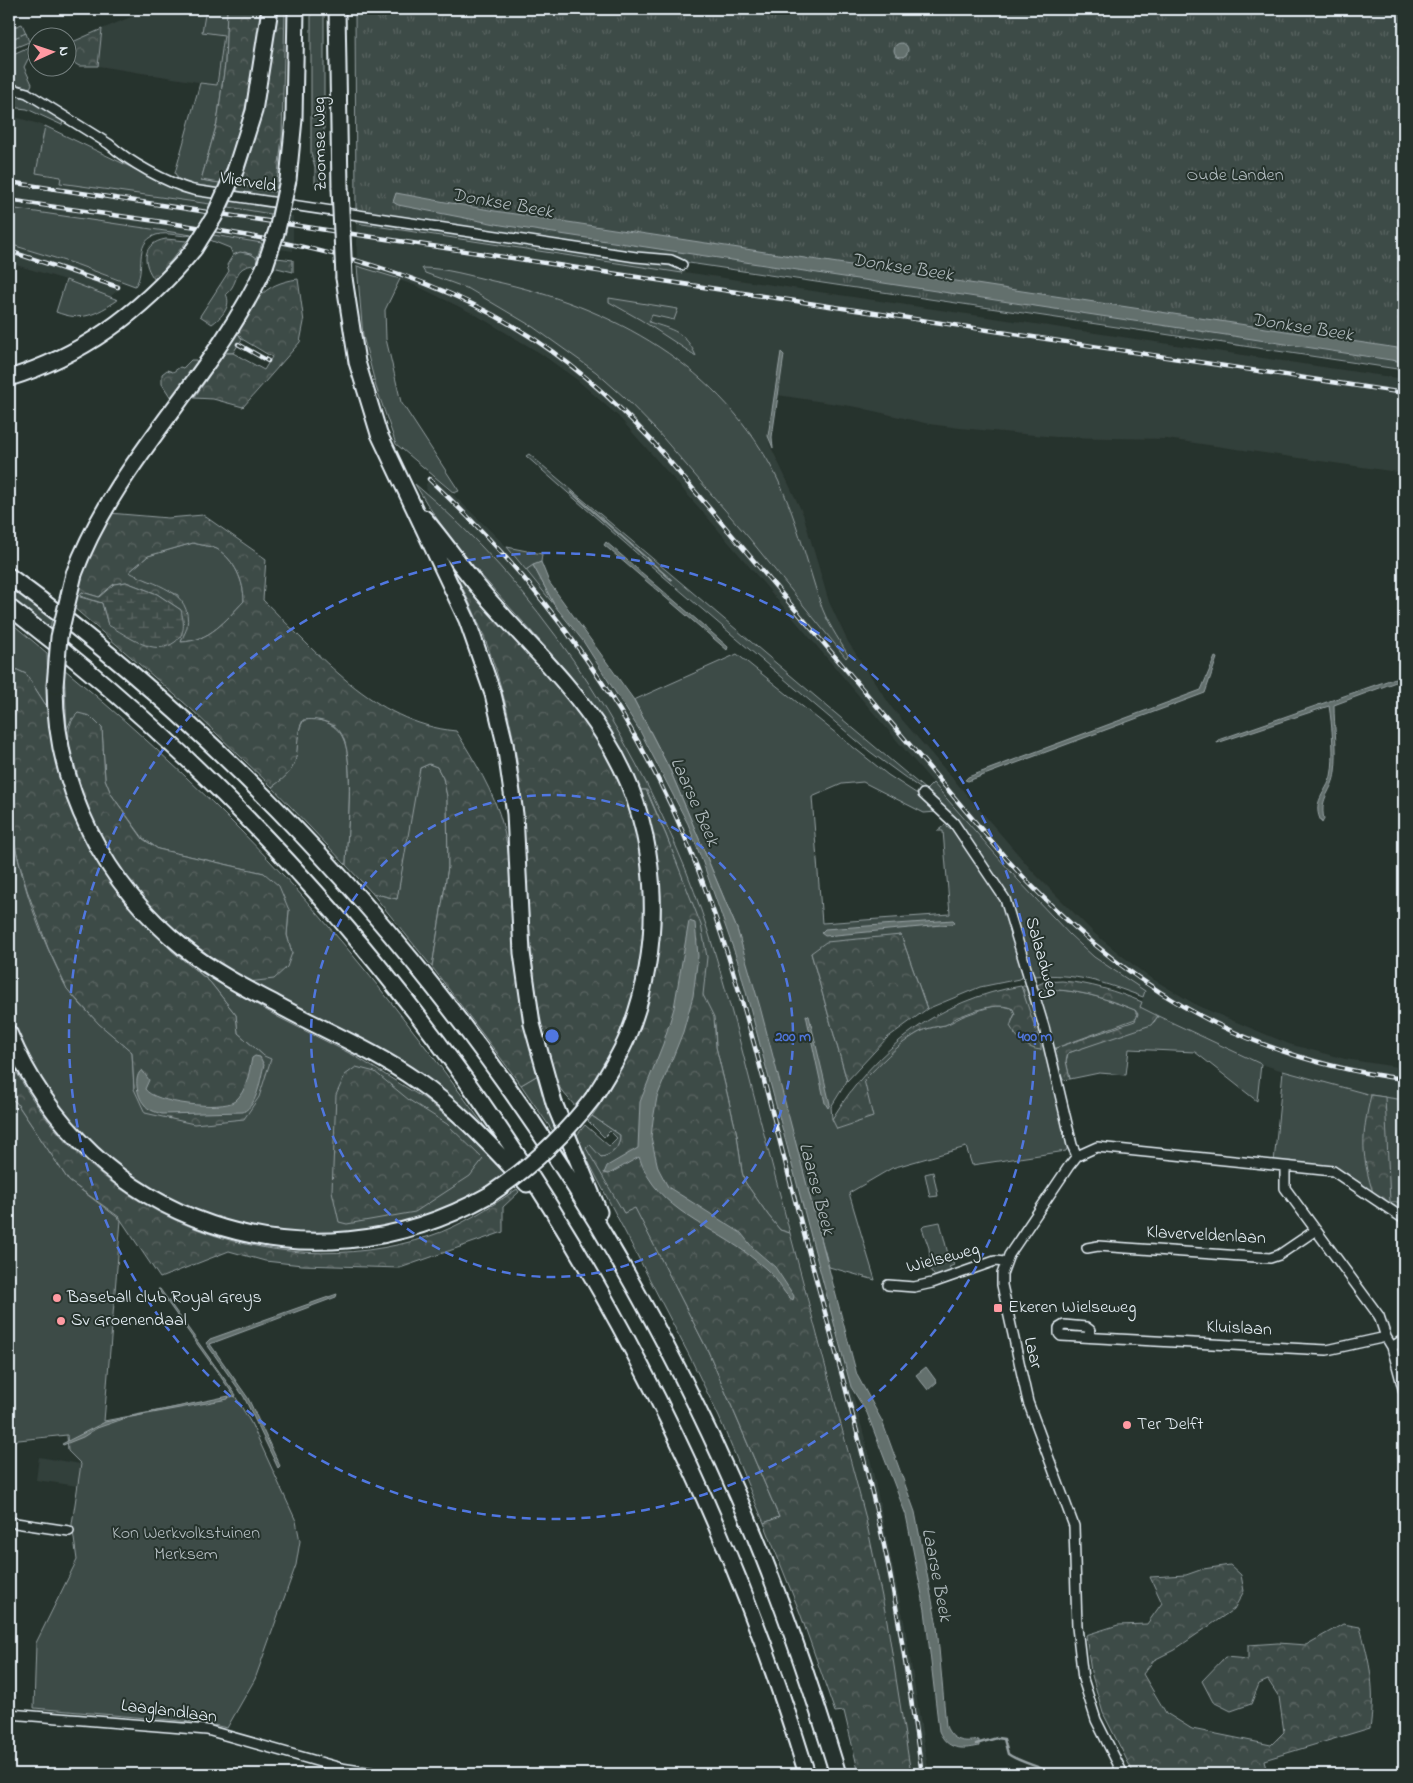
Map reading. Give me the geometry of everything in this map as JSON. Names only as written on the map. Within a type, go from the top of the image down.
[{"type":"highway","points":[[9,378],[60,359],[114,327],[157,291],[194,249],[214,217],[235,171],[254,111],[270,9]]},
{"type":"highway","points":[[296,9],[294,119],[288,180],[277,230],[265,266],[232,329],[128,470],[89,536],[74,574],[59,637],[55,686],[60,741],[78,804],[106,861],[146,914],[184,948],[221,974],[397,1068],[450,1105],[557,1216]]},
{"type":"highway","name":"Zoomse Weg","points":[[338,9],[340,188],[344,278],[351,334],[364,386],[380,434],[414,505]]},
{"type":"highway","points":[[9,1033],[23,1065],[47,1103],[66,1128],[121,1179],[159,1202],[217,1227],[284,1241],[348,1241],[392,1234],[434,1222],[489,1195],[520,1174],[548,1150],[593,1098],[627,1038],[642,988],[649,953],[652,925],[651,878],[645,840],[635,803],[615,755],[581,702],[489,599],[414,505]]},
{"type":"highway","points":[[414,505],[431,546],[467,620],[493,694],[505,744],[514,804],[522,953],[532,1024],[554,1103],[619,1259]]},
{"type":"highway","points":[[9,576],[105,650],[174,709],[242,772],[320,852],[389,930],[464,1025],[550,1148],[619,1259],[688,1388],[738,1496],[782,1607],[838,1774]]},
{"type":"highway","points":[[9,607],[134,708],[207,778],[298,875],[422,1020],[510,1141],[557,1216],[628,1339],[708,1504],[768,1656],[807,1774]]},
{"type":"street","name":"Vlierveld","points":[[9,88],[27,93],[109,144],[120,154],[178,185],[193,190],[379,219],[671,260],[682,265]]},
{"type":"street","name":"Salaadweg","points":[[922,794],[954,824],[1005,899],[1044,1027],[1072,1145],[1077,1156]]},
{"type":"street","points":[[1077,1156],[1089,1149],[1105,1147],[1285,1168],[1333,1171],[1404,1219]]},
{"type":"street","name":"Laar","points":[[1077,1156],[1006,1262],[1002,1285],[1021,1379],[1036,1427],[1074,1526],[1077,1627],[1083,1679],[1096,1720],[1123,1774]]},
{"type":"street","points":[[1285,1168],[1285,1188],[1373,1307],[1383,1325],[1386,1338],[1392,1347],[1404,1392]]},
{"type":"street","name":"Klaverveldenlaan","points":[[1087,1248],[1098,1246],[1270,1258],[1279,1255],[1316,1230]]},
{"type":"street","name":"Wielseweg","points":[[888,1285],[914,1287],[995,1261],[1006,1262]]},
{"type":"street","name":"Kluislaan","points":[[1089,1337],[1327,1350],[1386,1338]]},
{"type":"street","points":[[1392,1347],[1404,1339]]},
{"type":"street","points":[[9,1522],[69,1531]]},
{"type":"street","name":"Laaglandlaan","points":[[9,1714],[207,1730],[341,1768],[380,1774]]},
{"type":"shaded area","points":[[150,9],[206,9],[202,32],[224,35],[217,85],[98,66],[102,29]]},
{"type":"shaded area","points":[[898,43],[904,43],[908,50],[904,57],[898,57],[894,53],[894,47]]},
{"type":"shaded area","points":[[9,115],[45,126],[36,173],[61,177],[61,183],[210,204],[192,235],[9,208]]},
{"type":"shaded area","points":[[396,193],[495,211],[1404,349],[1404,362],[501,225],[398,205],[393,202]]},
{"type":"shaded area","points":[[229,207],[271,214],[262,243],[213,235]]},
{"type":"shaded area","points":[[289,215],[293,216],[293,251],[280,249]]},
{"type":"shaded area","points":[[356,223],[1404,379],[1404,473],[1167,439],[1056,437],[960,428],[929,424],[857,407],[777,395],[769,443],[803,514],[829,602],[848,642],[892,708],[1035,874],[1095,934],[1146,975],[1198,1006],[1289,1044],[1345,1059],[1404,1068],[1404,1100],[1371,1095],[1325,1084],[1261,1064],[1140,1007],[1145,991],[1094,957],[1050,915],[933,783],[708,518],[618,416],[576,379],[540,353],[476,315],[417,286],[357,266]]},
{"type":"shaded area","points":[[9,244],[78,265],[121,282],[118,290],[110,297],[66,280],[9,263]]},
{"type":"shaded area","points":[[781,352],[784,355],[772,437],[773,448],[768,436]]},
{"type":"shaded area","points":[[433,475],[507,547],[583,641],[640,731],[688,824],[703,863],[738,962],[871,1462],[904,1621],[929,1774],[911,1774],[887,1621],[851,1458],[735,1024],[704,920],[686,871],[647,786],[597,698],[568,655],[503,572],[427,494],[426,484]]},
{"type":"shaded area","points":[[570,492],[572,492],[672,580],[671,580]]},
{"type":"shaded area","points":[[606,542],[728,647],[727,650],[604,545]]},
{"type":"shaded area","points":[[541,562],[549,582],[634,700],[670,770],[737,929],[760,1007],[857,1375],[882,1421],[915,1512],[937,1626],[946,1726],[955,1738],[964,1741],[979,1740],[979,1746],[956,1747],[946,1742],[939,1731],[925,1610],[906,1515],[867,1413],[851,1387],[738,962],[703,863],[688,824],[640,731],[583,641],[555,606],[533,565]]},
{"type":"shaded area","points":[[1215,657],[1217,658],[1205,693],[968,781],[965,780],[968,777],[1201,690]]},
{"type":"shaded area","points":[[1404,675],[1404,679],[1334,705],[1336,764],[1334,779],[1323,805],[1324,819],[1322,823],[1319,816],[1319,803],[1331,776],[1333,760],[1329,706],[1217,743],[1218,740]]},
{"type":"shaded area","points":[[953,920],[955,922],[952,924],[825,936],[821,933],[825,929]]},
{"type":"shaded area","points":[[689,921],[695,923],[698,956],[693,996],[683,1032],[657,1097],[651,1137],[658,1168],[668,1187],[741,1233],[753,1248],[775,1267],[794,1296],[793,1300],[785,1293],[772,1274],[754,1259],[672,1204],[647,1176],[639,1157],[609,1174],[604,1173],[607,1166],[638,1148],[640,1102],[663,1044],[674,1008]]},
{"type":"shaded area","points":[[806,1015],[809,1016],[830,1104],[828,1108],[825,1103]]},
{"type":"shaded area","points":[[255,1056],[260,1057],[264,1065],[260,1084],[252,1104],[243,1112],[162,1114],[148,1108],[139,1096],[137,1081],[142,1070],[149,1080],[145,1089],[161,1098],[188,1104],[228,1104],[235,1101],[242,1092],[247,1081],[252,1058]]},
{"type":"shaded area","points":[[158,1289],[160,1289],[236,1395],[235,1397]]},
{"type":"shaded area","points":[[337,1294],[336,1297],[210,1344],[248,1398],[280,1466],[278,1468],[244,1397],[206,1343],[210,1339]]},
{"type":"shaded area","points":[[926,1367],[937,1382],[928,1390],[916,1375]]},
{"type":"shaded area","points":[[229,1396],[228,1399],[126,1418],[97,1428],[83,1437],[62,1444],[105,1422]]},
{"type":"shaded area","points":[[39,1457],[81,1464],[78,1486],[36,1480]]},
{"type":"green space","points":[[206,9],[227,9],[225,64],[217,123],[201,180],[220,183],[217,191],[180,183],[175,173],[200,83],[217,85],[224,35],[202,32]]},
{"type":"green space","points":[[227,9],[261,9],[252,76],[242,120],[229,162],[220,183],[201,180],[217,123],[225,64]]},
{"type":"green space","points":[[277,9],[285,9],[282,137],[276,192],[239,185],[259,120]]},
{"type":"green space","points":[[311,9],[324,9],[324,150],[320,165],[320,184],[315,184],[315,167],[311,153]]},
{"type":"green space","name":"Oude Landen","points":[[355,9],[1404,9],[1404,370],[689,263],[678,257],[636,255],[356,210]]},
{"type":"green space","points":[[22,24],[26,33],[9,40],[9,29]]},
{"type":"green space","points":[[102,29],[98,66],[78,65],[78,40]]},
{"type":"green space","points":[[26,33],[28,42],[9,50],[9,40]]},
{"type":"green space","points":[[28,47],[28,59],[24,67],[32,84],[30,88],[9,84],[9,56]]},
{"type":"green space","points":[[9,92],[25,97],[63,121],[62,125],[27,109],[9,107]]},
{"type":"green space","points":[[45,126],[174,188],[213,197],[210,204],[60,183],[61,177],[36,173]]},
{"type":"green space","points":[[239,185],[276,192],[274,200],[236,194]]},
{"type":"green space","points":[[232,200],[273,206],[271,214],[229,207]]},
{"type":"green space","points":[[9,208],[192,235],[161,234],[149,239],[144,244],[140,273],[135,286],[78,265],[9,244]]},
{"type":"green space","points":[[356,220],[377,221],[677,267],[682,273],[356,223]]},
{"type":"green space","points":[[213,235],[262,243],[257,258],[245,252],[233,255],[230,248],[210,240]]},
{"type":"green space","points":[[166,239],[187,241],[155,280],[148,267],[146,255],[152,245]]},
{"type":"green space","points":[[240,252],[251,254],[257,258],[256,265],[248,266],[239,271],[234,285],[226,294],[228,303],[225,311],[212,324],[200,316],[229,271],[227,265],[233,255]]},
{"type":"green space","points":[[277,258],[293,260],[293,272],[273,267]]},
{"type":"green space","points":[[357,266],[400,279],[385,310],[386,339],[401,402],[459,491],[454,493],[396,444],[376,387],[363,336]]},
{"type":"green space","points":[[422,268],[449,271],[493,281],[537,292],[580,307],[621,325],[659,347],[695,374],[727,404],[755,440],[778,480],[796,525],[823,609],[832,629],[848,655],[846,658],[749,538],[657,431],[624,397],[596,372],[533,327],[469,289],[425,273]]},
{"type":"green space","points":[[298,279],[304,322],[300,342],[243,407],[213,399],[194,398],[225,353],[233,353],[264,370],[272,357],[242,339],[237,332],[260,296],[275,285]]},
{"type":"green space","points":[[66,280],[118,300],[102,310],[81,317],[56,312]]},
{"type":"green space","points":[[609,298],[678,309],[674,320],[652,315],[649,322],[683,336],[696,356],[641,320],[609,302]]},
{"type":"green space","points":[[237,332],[242,339],[233,353],[225,353],[221,357]]},
{"type":"green space","points":[[191,360],[196,360],[197,363],[171,398],[162,384],[162,374],[167,370],[173,372],[180,367],[183,368]]},
{"type":"green space","points":[[529,454],[926,790],[933,783],[1018,880],[1070,935],[1094,957],[1145,991],[1143,997],[1077,977],[1033,976],[1008,896],[932,797],[869,751],[650,565],[526,456]]},
{"type":"green space","points":[[415,484],[459,524],[500,567],[538,613],[574,661],[636,763],[686,870],[702,913],[741,1046],[790,1233],[780,1230],[745,1182],[737,1135],[716,1047],[715,1024],[703,996],[684,885],[647,790],[640,790],[619,746],[594,707],[565,669],[470,562],[441,525]]},
{"type":"green space","points":[[109,513],[168,518],[203,515],[266,559],[263,600],[349,683],[399,715],[426,725],[456,731],[489,789],[503,826],[510,863],[515,956],[519,987],[538,1075],[521,1085],[432,967],[448,867],[447,796],[443,778],[437,767],[429,764],[420,768],[397,899],[372,893],[346,865],[349,764],[343,737],[336,728],[326,722],[303,720],[300,726],[294,764],[287,775],[272,787],[190,708],[73,607],[88,559]],"holes":[[[193,543],[217,549],[229,559],[240,579],[244,601],[209,634],[191,641],[181,642],[187,627],[187,615],[184,605],[169,590],[129,572],[148,556]],[[126,582],[157,594],[181,610],[108,625],[102,603],[80,597],[82,592],[99,597],[114,584]]]},
{"type":"green space","points":[[193,543],[217,549],[229,559],[240,579],[244,601],[209,634],[191,641],[181,642],[178,595],[128,573],[148,556]]},
{"type":"green space","points":[[507,547],[542,554],[541,562],[526,570]]},
{"type":"green space","points":[[443,553],[566,695],[589,725],[614,771],[629,808],[639,847],[644,887],[645,928],[641,968],[632,1007],[614,1050],[589,1093],[586,1092],[576,1107],[561,1090],[553,1074],[539,1009],[531,948],[521,792],[517,761],[504,699],[495,668],[472,608]]},
{"type":"green space","points":[[533,565],[555,606],[526,570]]},
{"type":"green space","points":[[126,582],[157,594],[181,610],[183,632],[179,639],[167,646],[158,648],[141,643],[108,625],[102,603],[80,596],[82,592],[99,597],[114,584]]},
{"type":"green space","points":[[9,584],[52,617],[50,630],[9,598]]},
{"type":"green space","points":[[9,621],[47,653],[49,710],[26,674],[9,666]]},
{"type":"green space","points":[[737,654],[888,775],[922,797],[937,812],[924,813],[863,782],[842,784],[812,797],[822,923],[950,914],[943,831],[937,831],[945,825],[956,832],[998,890],[1024,976],[1019,979],[980,987],[927,1009],[901,935],[811,953],[847,1081],[831,1107],[832,1119],[892,1051],[923,1030],[945,1025],[986,1008],[1002,1006],[1013,1009],[1015,1014],[1012,1020],[1015,1035],[1024,990],[1021,986],[1025,986],[1029,991],[1045,1046],[1068,1146],[1066,1151],[972,1165],[966,1147],[892,1168],[849,1193],[875,1280],[829,1267],[737,929],[670,770],[634,700]]},
{"type":"green space","points":[[9,666],[26,674],[49,710],[54,756],[62,785],[87,846],[108,879],[172,951],[210,982],[236,1015],[238,1033],[264,1056],[271,1059],[259,1097],[244,1119],[194,1124],[145,1113],[134,1089],[132,1052],[99,1024],[67,989],[48,948],[27,890],[12,835],[9,810]]},
{"type":"green space","points":[[64,669],[183,774],[295,888],[394,1007],[488,1131],[456,1103],[248,982],[292,953],[287,935],[289,910],[264,873],[158,849],[143,838],[111,794],[105,779],[102,728],[72,718],[67,729]]},
{"type":"green space","points":[[78,713],[90,716],[102,728],[105,779],[111,794],[143,839],[158,849],[264,873],[279,886],[289,910],[287,935],[292,953],[287,967],[274,979],[248,982],[225,967],[160,915],[124,874],[108,852],[95,827],[82,791],[69,739],[70,725]]},
{"type":"green space","points":[[314,719],[326,722],[337,729],[346,746],[349,779],[349,818],[346,865],[272,787],[286,774],[294,763],[298,734],[304,720]]},
{"type":"green space","points":[[429,764],[437,767],[443,778],[447,796],[448,867],[432,967],[372,893],[397,899],[416,781],[420,768]]},
{"type":"green space","points":[[640,790],[646,790],[666,835],[701,925],[707,957],[703,995],[714,1017],[716,1047],[737,1135],[745,1182],[780,1230],[790,1233],[865,1515],[887,1621],[911,1774],[859,1774],[844,1711],[835,1712],[800,1613],[764,1523],[779,1517],[708,1351],[635,1208],[624,1213],[586,1148],[590,1145],[601,1157],[609,1155],[619,1143],[620,1135],[592,1116],[616,1078],[634,1039],[648,1000],[657,959],[661,918],[659,876],[653,833]]},
{"type":"green space","points":[[9,810],[26,888],[47,946],[69,991],[91,1015],[132,1052],[134,1089],[264,1056],[238,1033],[236,1015],[210,982],[194,968],[278,1017],[353,1055],[425,1099],[462,1129],[506,1175],[482,1190],[409,1224],[327,1236],[301,1235],[227,1225],[181,1207],[114,1167],[50,1100],[15,1032],[9,1014]]},
{"type":"green space","points":[[901,935],[927,1009],[887,1038],[847,1081],[811,953],[826,942]]},
{"type":"green space","points":[[1062,981],[1102,988],[1122,994],[1142,1002],[1140,1007],[1158,1016],[1151,1025],[1068,1053],[1066,1061],[1070,1079],[1063,1080],[1053,1049],[1135,1021],[1138,1014],[1135,1010],[1100,997],[1078,992],[1040,989],[1037,987],[1037,985],[1044,982]]},
{"type":"green space","points":[[1021,986],[1041,1050],[1026,1045],[1016,1035],[1010,1026],[1015,1014],[1013,1009],[1007,1007],[993,1006],[978,1010],[958,1017],[947,1024],[923,1030],[895,1050],[864,1080],[873,1117],[837,1129],[832,1119],[849,1094],[889,1050],[912,1031],[937,1015],[963,1002]]},
{"type":"green space","points":[[1037,987],[1040,989],[1078,992],[1100,997],[1135,1010],[1138,1018],[1053,1049]]},
{"type":"green space","points":[[1158,1016],[1261,1064],[1257,1101],[1195,1052],[1129,1049],[1126,1075],[1099,1073],[1070,1079],[1066,1061],[1068,1053],[1154,1022]]},
{"type":"green space","points":[[9,1057],[41,1112],[83,1158],[132,1196],[186,1225],[245,1244],[306,1252],[368,1250],[442,1232],[475,1216],[517,1189],[519,1192],[503,1207],[503,1232],[400,1268],[302,1265],[265,1261],[229,1251],[160,1278],[119,1217],[69,1181],[16,1102],[9,1098]]},
{"type":"green space","points":[[356,1067],[375,1072],[409,1100],[447,1124],[483,1159],[470,1176],[415,1212],[347,1224],[339,1222],[332,1191],[336,1095],[345,1075]]},
{"type":"green space","points":[[1283,1071],[1371,1095],[1404,1100],[1404,1213],[1374,1196],[1348,1174],[1331,1166],[1274,1162]]},
{"type":"green space","points":[[538,1075],[557,1129],[554,1133],[521,1085]]},
{"type":"green space","points":[[1371,1095],[1385,1097],[1390,1202],[1404,1202],[1404,1213],[1374,1196],[1370,1182],[1365,1157],[1364,1135]]},
{"type":"green space","name":"Kon Werkvolkstuinen Merksem","points":[[9,1098],[16,1102],[69,1181],[121,1220],[104,1421],[235,1396],[251,1423],[296,1521],[300,1541],[296,1565],[255,1679],[227,1728],[204,1723],[34,1708],[36,1643],[77,1560],[72,1524],[81,1464],[68,1451],[67,1435],[9,1441]]},
{"type":"green space","points":[[592,1116],[620,1135],[617,1147],[609,1155],[601,1157],[597,1154],[624,1213],[635,1207],[708,1351],[779,1517],[764,1523],[719,1417],[690,1357],[584,1153],[577,1135],[585,1125],[609,1146],[617,1138],[610,1131],[604,1137],[588,1121]]},
{"type":"green space","points":[[933,1172],[938,1196],[930,1197],[925,1174]]},
{"type":"green space","points":[[940,1222],[948,1254],[954,1265],[949,1267],[953,1273],[936,1278],[931,1271],[929,1248],[922,1228],[925,1225]]},
{"type":"green space","points":[[1230,1565],[1241,1575],[1244,1591],[1234,1609],[1174,1650],[1154,1660],[1143,1674],[1166,1713],[1192,1729],[1271,1745],[1284,1732],[1279,1697],[1268,1680],[1259,1684],[1251,1704],[1231,1711],[1213,1702],[1202,1681],[1225,1657],[1248,1659],[1248,1645],[1278,1643],[1306,1645],[1343,1624],[1360,1627],[1364,1640],[1372,1689],[1370,1728],[1264,1760],[1267,1774],[1134,1774],[1103,1713],[1091,1672],[1086,1635],[1118,1625],[1147,1624],[1162,1603],[1150,1577],[1186,1575],[1203,1569]]},
{"type":"waterway","name":"Laarse Beek","points":[[976,1744],[997,1738],[1004,1739],[1008,1754],[1052,1774]]},
{"type":"railway","points":[[9,182],[1404,393]]},
{"type":"railway","points":[[9,200],[205,228],[271,240],[336,255],[399,274],[460,298],[518,329],[590,381],[654,443],[1004,856],[1046,900],[1090,940],[1135,976],[1183,1006],[1233,1032],[1287,1053],[1344,1068],[1404,1079]]},
{"type":"railway","points":[[9,251],[118,287]]},
{"type":"railway","points":[[238,344],[268,361]]},
{"type":"railway","points":[[429,479],[512,564],[550,610],[585,658],[618,707],[647,759],[674,812],[697,867],[728,957],[755,1049],[869,1481],[898,1616],[922,1774]]},
{"type":"place","name":"Baseball club Royal Greys","points":[[57,1298]]},
{"type":"place","name":"Ekeren Wielseweg","points":[[998,1308]]},
{"type":"place","name":"Sv Groenendaal","points":[[61,1321]]},
{"type":"place","name":"Ter Delft","points":[[1127,1425]]},
{"type":"water label","name":"Donkse Beek","points":[[502,204]]},
{"type":"water label","name":"Donkse Beek","points":[[902,268]]},
{"type":"water label","name":"Donkse Beek","points":[[1302,328]]}]
